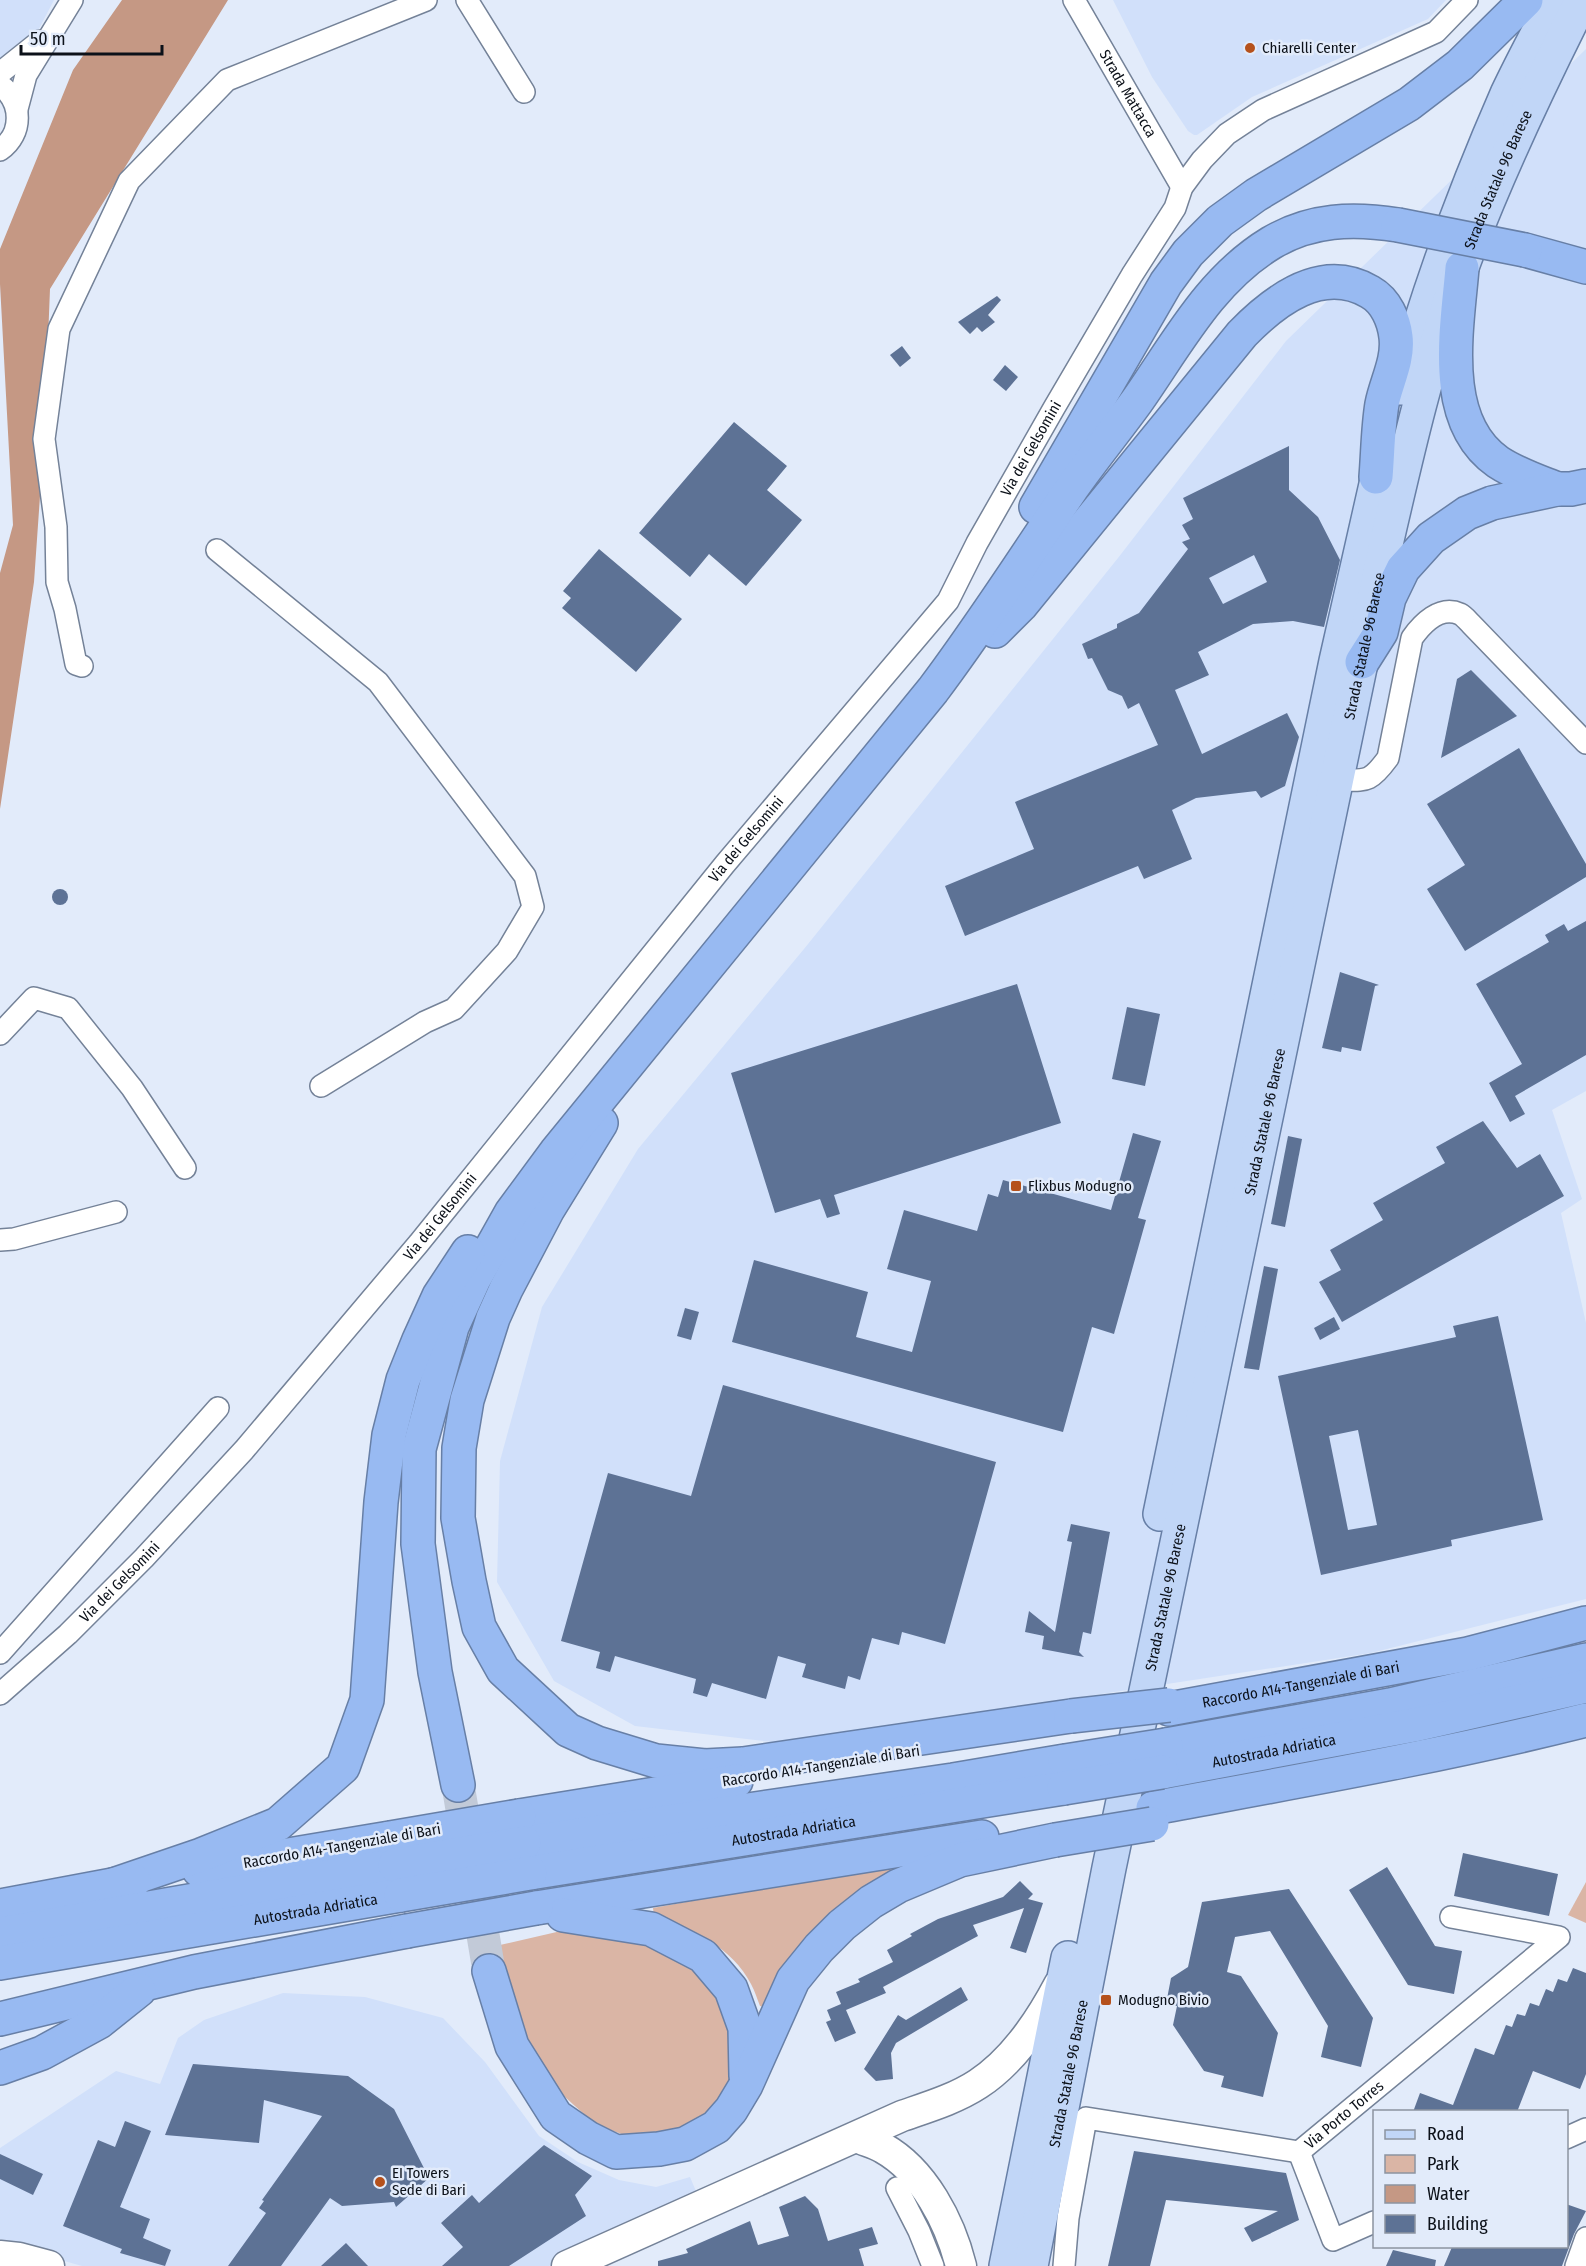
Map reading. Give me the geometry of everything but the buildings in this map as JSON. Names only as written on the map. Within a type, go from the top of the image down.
[{"type":"highway","points":[[974,636],[1004,561],[1166,283],[1188,253],[1220,221],[1256,195],[1409,104],[1460,65],[1526,0]]},
{"type":"highway","points":[[113,1885],[201,1855],[278,1824],[343,1767],[367,1700],[389,1435],[403,1380],[439,1296],[470,1249],[538,1176],[933,690],[974,636],[1074,486],[1200,309],[1228,276],[1273,242],[1309,226],[1353,220],[1398,225],[1526,250],[1586,267]]},
{"type":"highway","points":[[1462,268],[1455,369],[1459,398],[1469,426],[1497,461],[1522,476],[1571,488]]},
{"type":"highway","points":[[933,690],[1021,605],[1242,334],[1261,314],[1303,288],[1324,282],[1344,281],[1375,294],[1391,317],[1396,339],[1396,352],[1382,408],[1376,477]]},
{"type":"highway","points":[[1362,662],[1381,632],[1389,598],[1403,569],[1431,538],[1467,513],[1492,503],[1571,488]]},
{"type":"highway","points":[[630,1060],[599,1126],[548,1209],[511,1279],[490,1327],[467,1400],[459,1448],[458,1518],[468,1581],[479,1627],[503,1670],[568,1730],[597,1743],[656,1761],[705,1766],[743,1764],[1072,1720]]},
{"type":"highway","points":[[458,1785],[435,1672],[417,1544],[419,1449],[440,1367],[457,1317],[490,1248],[538,1176]]},
{"type":"highway","name":"Raccordo A14-Tangenziale di Bari","points":[[524,1844],[1072,1720],[1248,1696],[1468,1654],[1586,1623]]},
{"type":"highway","name":"Autostrada Adriatica","points":[[1164,1758],[1586,1660]]},
{"type":"highway","name":"Autostrada Adriatica","points":[[0,1934],[524,1844],[954,1780],[1065,1774],[1164,1758],[1419,1724],[1586,1686]]},
{"type":"highway","points":[[0,2019],[194,1972],[408,1931],[799,1868],[1058,1832],[1152,1816],[1586,1720]]},
{"type":"highway","points":[[489,1971],[512,2046],[556,2116],[588,2138],[616,2152],[659,2149],[685,2144],[716,2127],[731,2110],[746,2085],[793,1980],[819,1948],[871,1902],[898,1886],[960,1860],[1058,1832]]},
{"type":"highway","name":"Raccordo A14-Tangenziale di Bari","points":[[0,1906],[113,1885],[395,1866]]},
{"type":"highway","name":"Autostrada Adriatica","points":[[0,1964],[395,1866]]},
{"type":"highway","name":"Raccordo A14-Tangenziale di Bari","points":[[0,1884],[53,1896]]},
{"type":"highway","points":[[541,1908],[558,1914],[651,1929],[703,1956],[731,1989],[745,2028],[746,2085]]},
{"type":"highway","points":[[0,2068],[42,2053],[99,2022],[147,1984]]},
{"type":"main road","name":"Strada Statale 96 Barese","points":[[1006,2266],[1333,672],[1376,477],[1416,335],[1471,179],[1509,92],[1555,0]]},
{"type":"main road","name":"Strada Statale 96 Barese","points":[[1031,2266],[1114,1846],[1384,553],[1413,431],[1462,268],[1507,154],[1582,0]]},
{"type":"main road","points":[[567,2266],[595,2258],[902,2116],[950,2099],[979,2084],[1019,2045],[1046,2009],[1065,1973]]},
{"type":"main road","points":[[857,2137],[883,2148],[914,2173],[918,2201],[943,2219],[961,2266]]},
{"type":"main road","points":[[0,2256],[19,2258],[49,2266]]},
{"type":"street","points":[[0,150],[14,135],[17,109],[26,75],[72,0]]},
{"type":"street","points":[[82,666],[76,664],[57,582],[56,527],[44,439],[59,329],[129,181],[227,80],[426,0]]},
{"type":"street","points":[[466,0],[524,92]]},
{"type":"street","name":"Strada Mattacca","points":[[1074,0],[1182,187]]},
{"type":"street","name":"Via dei Gelsomini","points":[[0,1694],[68,1634],[135,1567],[244,1450],[420,1243],[725,864],[948,601],[977,543],[1054,408],[1132,275],[1175,208],[1182,187],[1202,160],[1227,134],[1263,110],[1436,32],[1467,0]]},
{"type":"street","points":[[0,73],[32,48],[59,22]]},
{"type":"street","points":[[0,85],[13,98],[17,109]]},
{"type":"street","points":[[217,550],[378,682],[525,876],[533,907],[507,951],[454,1009],[425,1022],[321,1086]]},
{"type":"street","points":[[1337,780],[1367,780],[1380,770],[1388,758],[1412,638],[1422,625],[1434,616],[1445,613],[1460,614],[1471,624],[1586,743]]},
{"type":"street","points":[[0,1035],[34,998],[68,1008],[132,1088],[185,1168]]},
{"type":"street","points":[[0,1240],[14,1239],[116,1212]]},
{"type":"street","points":[[0,1653],[218,1408]]},
{"type":"street","name":"Via Porto Torres","points":[[1064,2266],[1068,2218],[1086,2118],[1299,2152],[1559,1937],[1451,1917]]},
{"type":"street","points":[[1568,2137],[1586,2129]]},
{"type":"street","points":[[1299,2152],[1333,2240],[1373,2222]]},
{"type":"street","points":[[897,2187],[918,2201],[933,2266]]},
{"type":"street","points":[[1576,2266],[1586,2238]]},
{"type":"shaded area","points":[[0,0],[54,0],[0,103]]},
{"type":"shaded area","name":"Chiarelli Center","points":[[1113,0],[1446,0],[1428,19],[1252,97],[1194,135],[1188,131],[1152,77]]},
{"type":"shaded area","points":[[1586,49],[1586,1091],[1552,1110],[1582,1199],[1561,1213],[1586,1323],[1586,1599],[1371,1653],[780,1743],[635,1726],[554,1681],[497,1582],[500,1461],[542,1307],[638,1149],[804,949],[1118,558],[1286,341]]},
{"type":"shaded area","points":[[283,1993],[365,1997],[443,2018],[485,2062],[539,2136],[578,2162],[619,2180],[656,2187],[690,2177],[698,2196],[604,2235],[549,2266],[82,2266],[0,2243],[0,2148],[116,2071],[160,2084],[178,2038],[204,2020]]},
{"type":"green space","points":[[884,1866],[904,1869],[768,2008],[760,2006],[743,1971],[722,1950],[682,1926],[654,1916],[653,1908]]},
{"type":"green space","points":[[1586,1882],[1586,1923],[1568,1915]]},
{"type":"green space","points":[[574,1928],[613,1928],[691,1956],[731,2008],[739,2077],[698,2126],[632,2138],[595,2124],[565,2097],[543,2072],[521,2033],[506,1986],[500,1945]]},
{"type":"water","points":[[122,0],[228,0],[50,289],[44,439],[34,582],[0,809],[0,573],[13,525],[0,249],[73,70]]},
{"type":"tunnel","points":[[458,1785],[489,1971]]},
{"type":"place","name":"Chiarelli Center","points":[[1250,48]]},
{"type":"place","name":"Flixbus Modugno","points":[[1016,1186]]},
{"type":"place","name":"Modugno Bivio","points":[[1106,2000]]},
{"type":"place","name":"EI Towers Sede di Bari","points":[[380,2182]]}]
